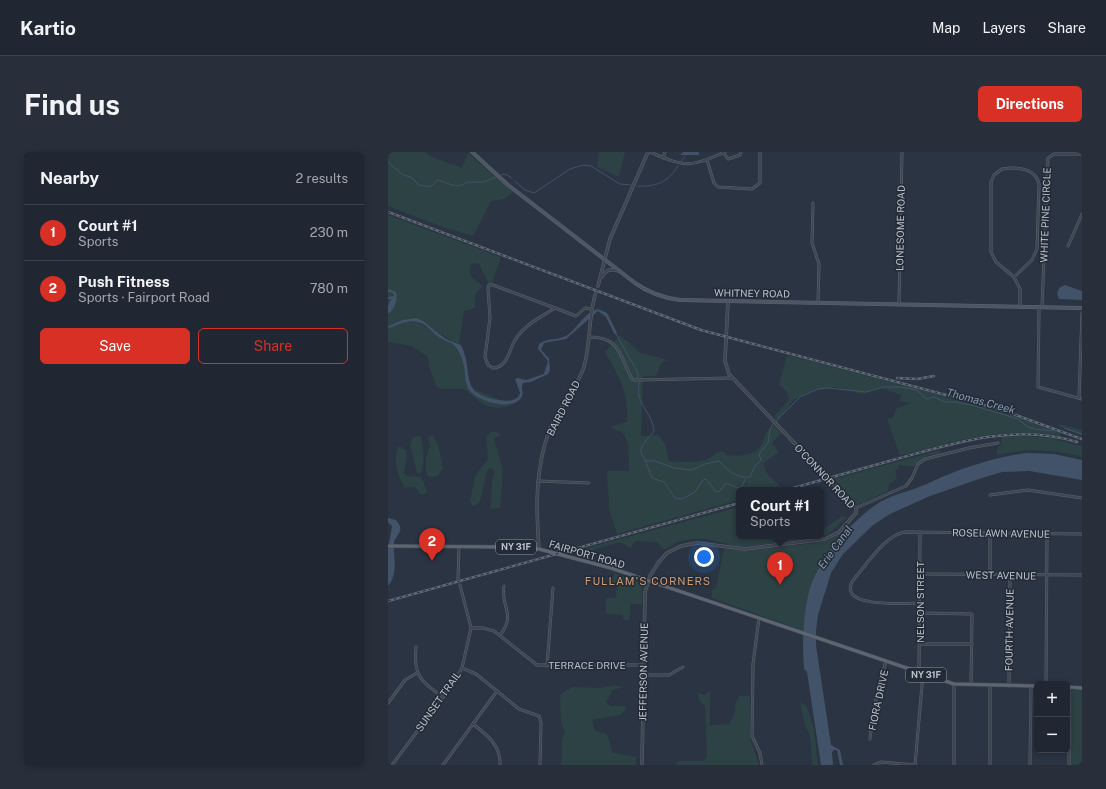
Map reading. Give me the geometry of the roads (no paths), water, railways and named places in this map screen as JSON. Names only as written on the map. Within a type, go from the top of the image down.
[{"type":"main road","name":"WHITNEY ROAD","points":[[472,152],[508,185],[622,273],[646,290],[662,297],[680,300],[898,303],[1082,308]]},
{"type":"main road","name":"FAIRPORT ROAD","points":[[388,546],[539,549],[592,562],[648,580],[886,661]]},
{"type":"main road","name":"NY 31F","points":[[886,661],[954,684],[1031,686]]},
{"type":"main road","points":[[1070,687],[1082,688]]},
{"type":"street","points":[[601,280],[605,259],[614,230],[649,152],[686,165],[697,164],[724,152],[728,159],[740,154],[741,152]]},
{"type":"street","points":[[663,158],[665,152]]},
{"type":"street","points":[[707,160],[714,183],[718,188],[752,189],[760,183],[760,152]]},
{"type":"street","name":"LONESOME ROAD","points":[[898,303],[902,152]]},
{"type":"street","name":"WHITE PINE CIRCLE","points":[[1041,307],[1048,158],[1054,154],[1082,154]]},
{"type":"street","points":[[1014,277],[1032,260],[1037,249],[1039,184],[1036,176],[1030,171],[1005,169],[996,173],[991,182],[990,249],[996,262],[1014,277],[1020,289],[1020,306]]},
{"type":"street","points":[[813,202],[812,242],[819,264],[818,302]]},
{"type":"street","points":[[1068,246],[1082,214]]},
{"type":"street","points":[[598,286],[605,271],[609,270],[622,273]]},
{"type":"street","points":[[555,308],[532,322],[520,333],[501,366],[493,368],[488,365],[485,354],[490,318],[488,288],[490,285],[493,285],[555,308],[576,316],[585,308],[591,309]]},
{"type":"street","name":"BAIRD ROAD","points":[[539,549],[536,508],[538,482],[550,430],[582,371],[587,356],[591,309],[596,292]]},
{"type":"street","name":"O'CONNOR ROAD","points":[[648,580],[660,559],[681,546],[697,543],[744,549],[825,539],[836,535],[855,515],[856,508],[727,371],[725,361],[728,301]]},
{"type":"street","points":[[1041,307],[1038,387],[1081,399],[1082,313]]},
{"type":"street","points":[[589,337],[606,338],[613,343],[633,380],[732,378]]},
{"type":"street","points":[[856,508],[906,486],[918,464],[925,459],[969,448],[998,443]]},
{"type":"street","points":[[538,482],[589,483]]},
{"type":"street","points":[[990,495],[1028,490],[1082,498]]},
{"type":"street","name":"ROSELAWN AVENUE","points":[[920,603],[871,602],[855,597],[852,593],[851,586],[854,579],[892,536],[904,532],[1082,534]]},
{"type":"street","name":"NELSON STREET","points":[[915,765],[921,673],[920,532]]},
{"type":"street","points":[[990,533],[990,574]]},
{"type":"street","points":[[1046,681],[1048,533]]},
{"type":"street","points":[[458,579],[459,547]]},
{"type":"street","name":"WEST AVENUE","points":[[920,574],[1082,575]]},
{"type":"street","name":"FOURTH AVENUE","points":[[1009,686],[1010,575]]},
{"type":"street","name":"JEFFERSON AVENUE","points":[[642,765],[645,592],[648,580]]},
{"type":"street","name":"SUNSET TRAIL","points":[[392,765],[443,697],[462,668],[471,628],[460,585]]},
{"type":"street","points":[[500,635],[507,625],[508,619],[503,591],[504,586]]},
{"type":"street","points":[[547,666],[553,588]]},
{"type":"street","points":[[920,613],[972,614],[971,685]]},
{"type":"street","points":[[758,618],[753,664],[752,731],[753,742],[761,755],[762,765]]},
{"type":"street","name":"TERRACE DRIVE","points":[[471,628],[488,629],[500,635],[532,663],[547,666],[643,665]]},
{"type":"street","points":[[920,644],[972,644]]},
{"type":"street","points":[[416,647],[415,661],[417,674],[425,684],[443,697]]},
{"type":"street","name":"FIORA DRIVE","points":[[870,739],[876,698],[886,661]]},
{"type":"street","points":[[643,675],[669,675],[683,667]]},
{"type":"street","points":[[462,668],[476,674],[519,709],[536,714],[541,720],[540,765]]},
{"type":"street","points":[[388,703],[405,680],[417,674]]},
{"type":"street","points":[[954,684],[954,765]]},
{"type":"street","points":[[990,685],[990,765]]},
{"type":"street","points":[[1030,765],[1031,686]]},
{"type":"street","points":[[443,765],[497,691]]},
{"type":"street","points":[[1068,717],[1069,765]]},
{"type":"street","points":[[473,724],[492,740],[499,753],[500,765]]},
{"type":"street","points":[[874,765],[881,762],[915,765]]},
{"type":"water","points":[[683,152],[699,152],[699,155],[680,155]]},
{"type":"water","points":[[1065,285],[1082,291],[1082,300],[1059,299],[1057,294],[1059,288]]},
{"type":"water","points":[[388,289],[396,292],[397,298],[394,307],[388,314],[388,306],[391,299],[388,299],[388,297],[394,296],[393,293],[388,292]]},
{"type":"water","points":[[598,309],[607,313],[617,333],[615,335],[606,317],[598,311],[566,339],[544,343],[541,350],[549,358],[550,370],[548,374],[531,382],[523,383],[523,394],[521,398],[517,402],[511,404],[496,404],[489,402],[471,392],[466,383],[464,367],[460,354],[454,345],[439,337],[421,323],[409,322],[388,328],[388,326],[402,320],[416,318],[423,321],[446,339],[461,345],[465,355],[472,387],[477,393],[486,397],[510,401],[517,398],[520,393],[515,379],[518,378],[526,380],[544,374],[548,361],[538,349],[539,344],[546,340],[562,338],[569,334],[589,313]]},
{"type":"water","name":"Erie Canal","points":[[1027,453],[1054,454],[1082,460],[1082,480],[1029,471],[1002,472],[982,478],[930,496],[890,514],[872,526],[843,554],[831,573],[818,615],[816,645],[831,745],[840,750],[843,765],[840,765],[837,750],[834,750],[832,752],[833,765],[821,765],[807,672],[804,669],[803,639],[804,618],[810,588],[821,564],[829,552],[859,518],[880,502],[954,472],[978,464],[1003,457]]},
{"type":"water","points":[[388,518],[396,520],[399,524],[400,531],[394,542],[395,565],[393,576],[388,586],[388,550],[392,526],[388,522]]},
{"type":"waterway","points":[[681,162],[685,156]]},
{"type":"waterway","points":[[388,162],[403,175],[411,177],[419,185],[430,187],[438,180],[457,186],[467,182],[484,182],[496,177]]},
{"type":"waterway","points":[[515,181],[525,190],[534,193],[570,169],[583,165],[591,166],[620,184],[631,185]]},
{"type":"waterway","points":[[637,186],[650,186],[666,180],[678,166]]},
{"type":"waterway","points":[[501,175],[505,174],[512,178]]},
{"type":"waterway","name":"Thomas Creek","points":[[616,334],[638,373],[638,378]]},
{"type":"waterway","name":"Thomas Creek","points":[[639,383],[639,397],[653,424],[654,431],[641,449],[641,452],[647,461],[655,461],[674,468],[692,470],[705,464],[719,461],[725,468],[741,477],[750,477],[755,466],[761,460],[759,454],[768,443],[770,429],[773,424],[800,397],[818,389],[828,388],[866,392],[884,387],[902,387],[917,390],[926,399],[934,397],[945,402],[957,402],[975,406],[1018,419],[1028,427],[1053,431]]},
{"type":"waterway","name":"Thomas Creek","points":[[1064,428],[1082,434]]},
{"type":"waterway","points":[[645,460],[652,478],[664,482],[675,498],[682,499],[695,492],[703,480],[706,479],[716,492],[720,491],[726,483],[736,487]]},
{"type":"waterway","points":[[740,487],[745,479]]},
{"type":"railway","points":[[388,212],[701,330],[999,409],[1082,439]]},
{"type":"railway","points":[[897,378],[917,379],[934,376]]},
{"type":"railway","points":[[797,487],[939,447],[984,438],[1030,434],[1077,442]]},
{"type":"railway","points":[[388,601],[736,504]]},
{"type":"place","name":"Push Fitness","points":[[432,561]]},
{"type":"place","name":"Court #1","points":[[780,585]]},
{"type":"district","name":"FULLAM'S CORNERS","points":[[648,581]]}]
